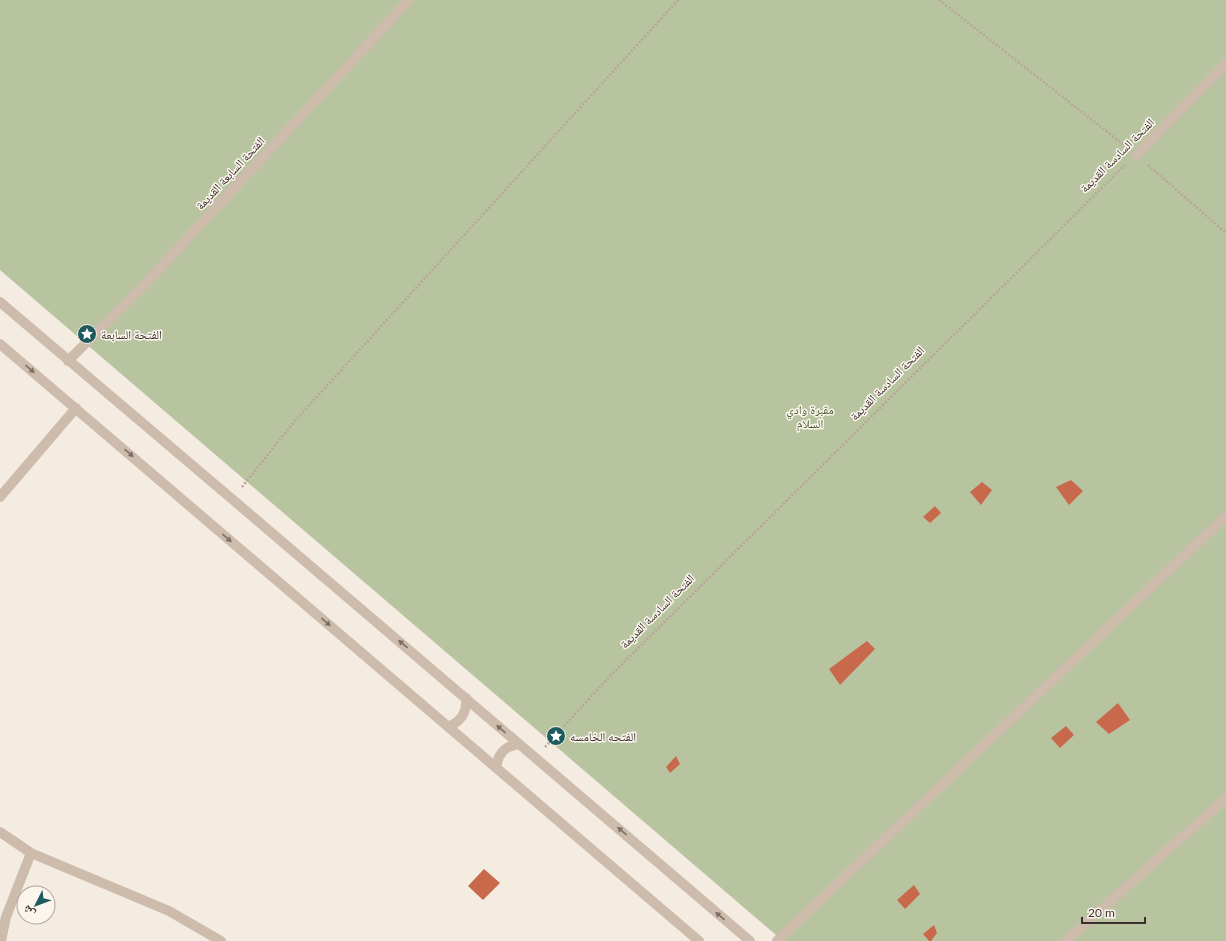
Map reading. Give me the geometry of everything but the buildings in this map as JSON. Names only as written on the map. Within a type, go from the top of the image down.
[{"type":"street","name":"الفتحة السابعة القديمة","points":[[68,361],[147,282],[408,0]]},
{"type":"street","name":"الفتحة السادسة القديمة","points":[[1136,155],[1226,64]]},
{"type":"street","points":[[0,302],[750,941]]},
{"type":"street","points":[[0,344],[699,941]]},
{"type":"street","points":[[0,497],[76,408]]},
{"type":"street","points":[[777,941],[1226,516]]},
{"type":"street","points":[[448,727],[461,719],[465,712],[466,698]]},
{"type":"street","points":[[496,768],[497,760],[500,754],[506,748],[519,744]]},
{"type":"street","points":[[1066,941],[1226,798]]},
{"type":"street","points":[[0,832],[31,853],[169,911],[221,941]]},
{"type":"street","points":[[1,941],[6,917],[31,853]]},
{"type":"path","points":[[232,499],[294,422],[678,0]]},
{"type":"path","points":[[939,0],[1136,155],[1226,233]]},
{"type":"path","name":"الفتحة السادسة القديمة","points":[[535,758],[610,676],[1136,155]]},
{"type":"green space","name":"مقبرة وادي السلام","points":[[0,0],[1226,0],[1226,941],[783,941],[0,270]]},
{"type":"place","name":"الفتحة السابعة","points":[[87,334]]},
{"type":"place","name":"الفتحه الخامسه","points":[[556,736]]}]
